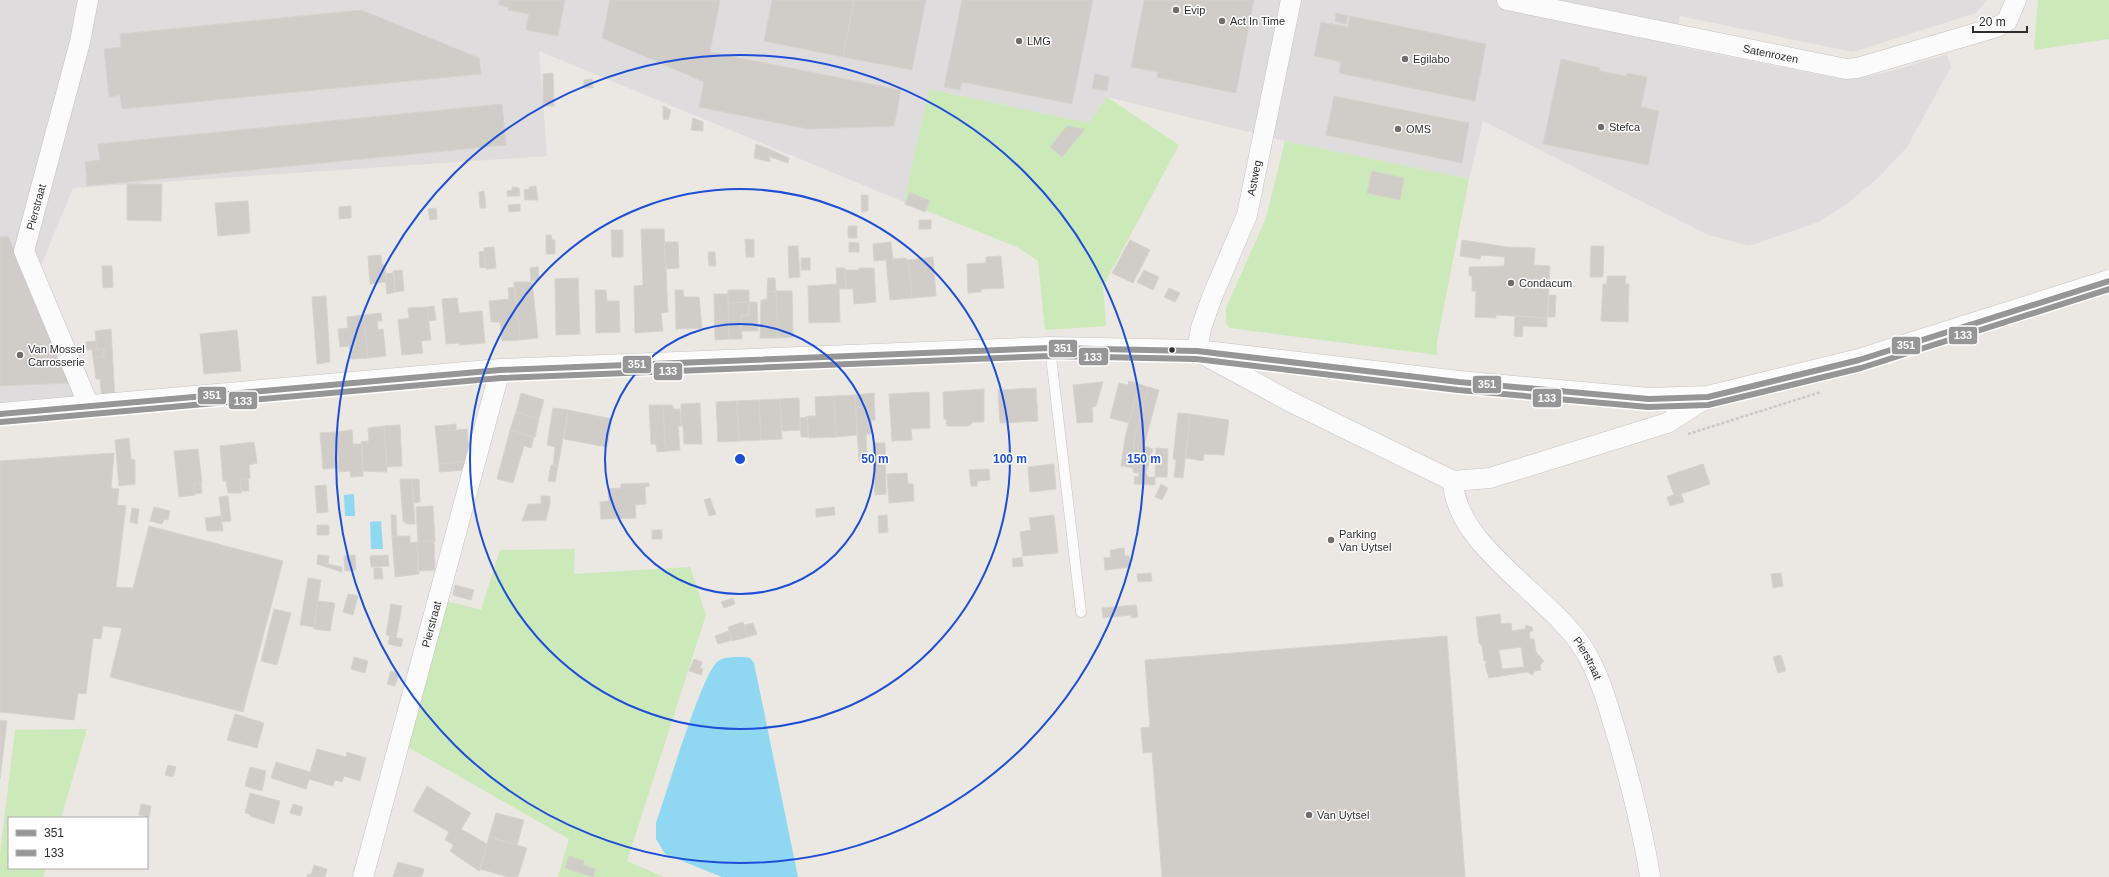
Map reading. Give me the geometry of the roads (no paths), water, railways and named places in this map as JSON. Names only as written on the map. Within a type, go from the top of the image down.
[{"type":"street","name":"Pierstraat","points":[[88,0],[80,42],[24,251],[88,406]]},
{"type":"street","name":"Astweg","points":[[1197,351],[1201,328],[1212,297],[1247,215],[1291,0]]},
{"type":"street","name":"Satenrozen","points":[[1507,0],[1846,69],[1857,68],[1997,27],[2007,20],[2016,0]]},
{"type":"street","points":[[0,414],[500,370],[1050,348],[1197,351],[1460,382],[1649,399],[1708,397],[1859,360],[2109,281]]},
{"type":"street","points":[[1197,351],[1291,402],[1453,481],[1490,478],[1667,423],[1708,397]]},
{"type":"street","name":"Pierstraat","points":[[363,877],[500,370]]},
{"type":"street","name":"Pierstraat","points":[[1453,481],[1456,503],[1462,516],[1506,569],[1575,635],[1592,664],[1609,710],[1633,792],[1650,877]]},
{"type":"lane","points":[[1050,348],[1081,612]]},
{"type":"water","points":[[354,494],[355,516],[345,516],[344,495]]},
{"type":"water","points":[[381,521],[383,549],[371,549],[370,522]]},
{"type":"water","points":[[730,657],[750,658],[754,663],[798,877],[722,877],[665,854],[656,839],[656,823],[684,737],[710,672],[720,660]]},
{"type":"place","name":"Evip","points":[[1176,10]]},
{"type":"place","name":"Act In Time","points":[[1222,21]]},
{"type":"place","name":"LMG","points":[[1019,41]]},
{"type":"place","name":"Egilabo","points":[[1405,59]]},
{"type":"place","name":"Stefca","points":[[1601,127]]},
{"type":"place","name":"OMS","points":[[1398,129]]},
{"type":"place","name":"Condacum","points":[[1511,283]]},
{"type":"place","name":"Van Mossel Carrosserie","points":[[20,355]]},
{"type":"place","name":"Parking Van Uytsel","points":[[1331,540]]},
{"type":"place","name":"Van Uytsel","points":[[1309,815]]}]
